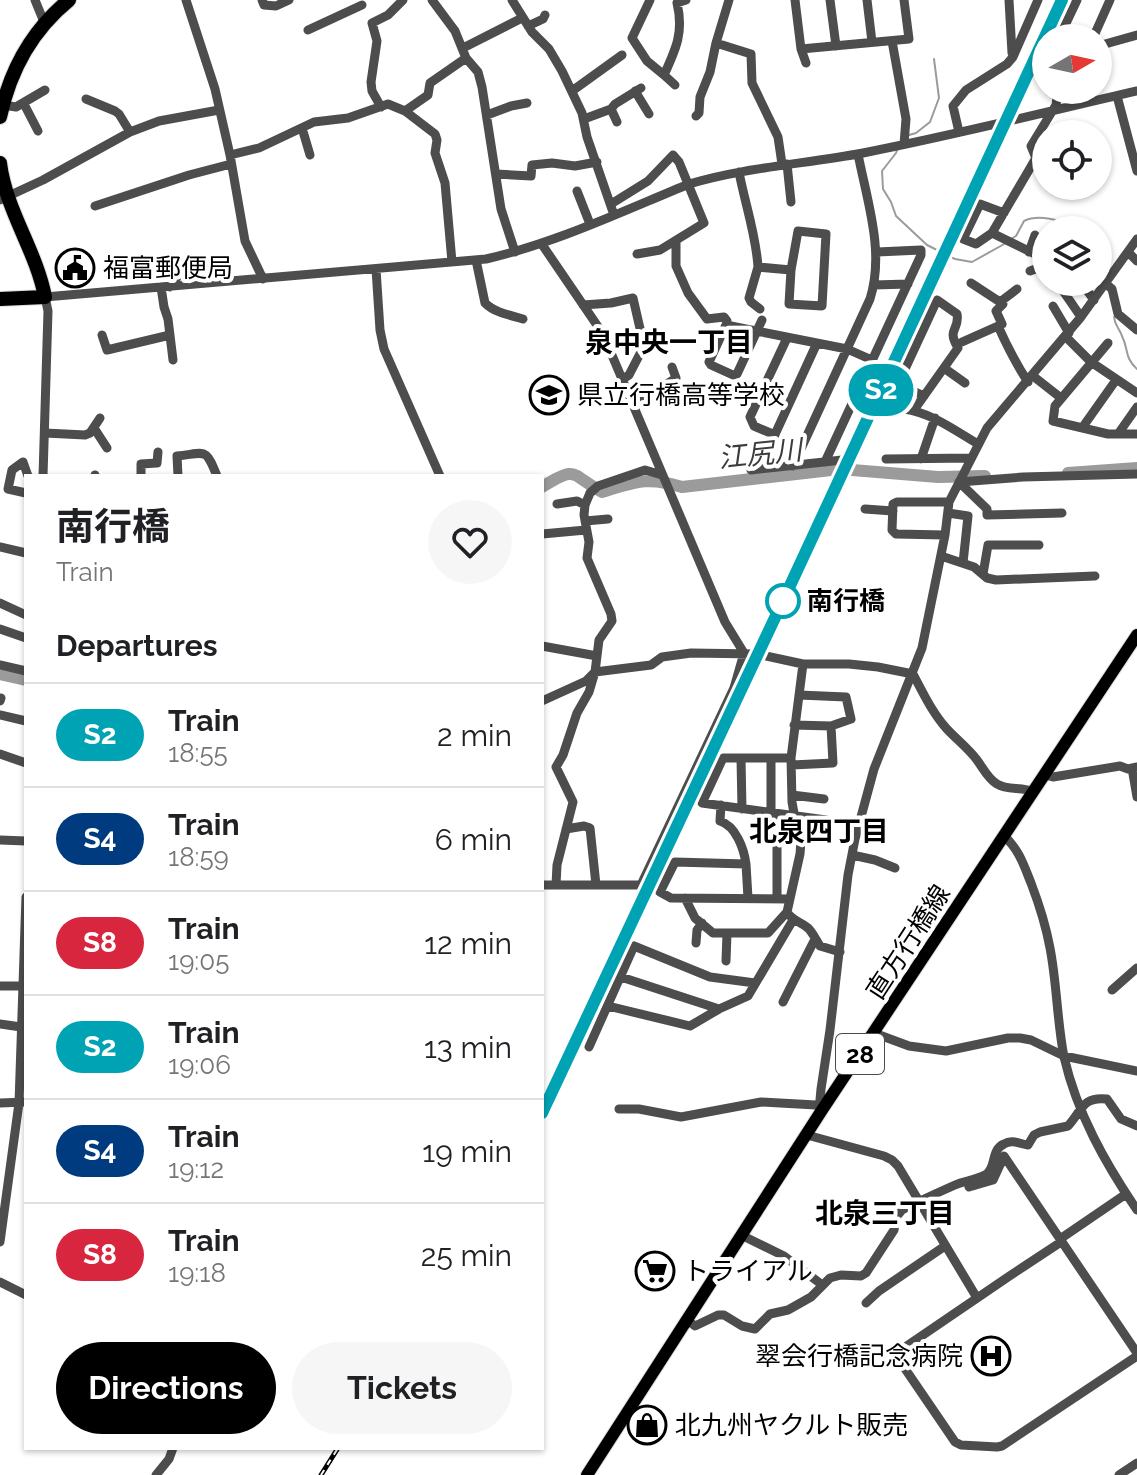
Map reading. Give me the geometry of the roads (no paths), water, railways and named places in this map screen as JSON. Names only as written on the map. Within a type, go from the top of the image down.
[{"type":"highway","points":[[1,111],[7,86],[27,45],[44,22],[69,0]]},
{"type":"highway","points":[[0,163],[4,198],[36,262],[45,297],[0,299]]},
{"type":"main road","name":"直方行橋線","points":[[587,1475],[822,1110],[1137,635]]},
{"type":"street","points":[[35,0],[44,22]]},
{"type":"street","points":[[186,0],[215,89],[245,241],[263,279]]},
{"type":"street","points":[[262,0],[264,5],[276,6],[289,0]]},
{"type":"street","points":[[372,23],[388,15],[403,0]]},
{"type":"street","points":[[512,0],[532,32],[549,49],[572,91],[584,119],[587,137],[612,210]]},
{"type":"street","points":[[650,0],[632,38],[647,61],[675,85]]},
{"type":"street","points":[[795,0],[801,49],[806,63]]},
{"type":"street","points":[[830,0],[836,46]]},
{"type":"street","points":[[867,0],[872,42]]},
{"type":"street","points":[[801,49],[909,39],[904,0]]},
{"type":"street","points":[[1009,0],[1013,57]]},
{"type":"street","points":[[959,132],[953,106],[966,90],[1013,57],[1038,0]]},
{"type":"street","points":[[1066,24],[1077,0]]},
{"type":"street","points":[[1099,24],[1110,0]]},
{"type":"street","points":[[435,1],[478,72],[501,209],[515,252]]},
{"type":"street","points":[[664,75],[679,41],[680,1]]},
{"type":"street","points":[[696,116],[710,72],[726,1]]},
{"type":"street","points":[[308,30],[361,2],[377,41],[371,82],[372,91],[381,107]]},
{"type":"street","points":[[405,111],[428,95],[430,83],[465,53],[525,22],[543,19],[545,15]]},
{"type":"street","points":[[1112,42],[1137,35]]},
{"type":"street","points":[[892,41],[906,119],[904,144]]},
{"type":"street","points":[[716,43],[751,54],[752,83],[778,137],[791,202]]},
{"type":"street","points":[[572,91],[622,55]]},
{"type":"street","points":[[1,111],[24,104],[45,90]]},
{"type":"street","points":[[584,119],[611,109],[638,90],[649,114]]},
{"type":"street","points":[[612,210],[689,184],[739,172],[858,154],[1137,91]]},
{"type":"street","points":[[1117,96],[1137,171]]},
{"type":"street","points":[[86,99],[119,114],[130,132]]},
{"type":"street","points":[[487,115],[527,103]]},
{"type":"street","points":[[24,104],[38,131]]},
{"type":"street","points":[[95,206],[230,160],[314,122],[348,118],[388,104],[405,111],[435,134],[435,153],[445,183],[452,262]]},
{"type":"street","points":[[1004,213],[980,204],[963,239],[976,244],[992,233],[1004,213],[1036,158],[1031,146],[1056,104]]},
{"type":"street","points":[[611,109],[617,122]]},
{"type":"street","points":[[4,198],[130,132],[159,121],[219,110]]},
{"type":"street","points":[[302,128],[310,155]]},
{"type":"street","points":[[793,466],[874,285],[877,252],[858,154]]},
{"type":"street","points":[[43,474],[48,311],[45,297],[476,260],[515,252],[590,224],[648,181],[673,155],[679,162],[704,223],[660,250],[637,254]]},
{"type":"street","points":[[496,174],[531,176],[532,165],[552,163],[575,166],[597,162]]},
{"type":"street","points":[[739,172],[757,247],[758,267],[749,298],[760,309]]},
{"type":"street","points":[[577,191],[590,224]]},
{"type":"street","points":[[798,231],[826,234],[822,306],[789,304],[791,270],[798,231]]},
{"type":"street","points":[[992,233],[1032,254]]},
{"type":"street","points":[[1112,275],[1137,239]]},
{"type":"street","points":[[676,241],[676,266],[688,293],[707,319],[724,317],[727,321],[709,362],[711,365],[737,374],[762,320]]},
{"type":"street","points":[[541,243],[604,337],[730,634],[744,653]]},
{"type":"street","points":[[1029,252],[1032,244]]},
{"type":"street","points":[[825,462],[921,255],[921,250],[877,252]]},
{"type":"street","points":[[1128,252],[1137,261]]},
{"type":"street","points":[[173,360],[166,287],[198,258]]},
{"type":"street","points":[[476,260],[485,303],[493,309],[523,319]]},
{"type":"street","points":[[758,267],[791,270]]},
{"type":"street","points":[[376,269],[384,349],[439,474]]},
{"type":"street","points":[[962,342],[1002,324],[996,311],[1003,304],[971,283]]},
{"type":"street","points":[[874,285],[908,284]]},
{"type":"street","points":[[1000,302],[1017,289]]},
{"type":"street","points":[[1112,289],[1118,314],[1137,330]]},
{"type":"street","points":[[1067,296],[1081,317]]},
{"type":"street","points":[[1091,296],[1094,300]]},
{"type":"street","points":[[822,1110],[821,1089],[852,855],[861,812],[874,769],[922,648],[948,508],[987,428],[1031,379],[1097,296]]},
{"type":"street","points":[[583,305],[633,298],[644,346],[629,375],[623,379]]},
{"type":"street","points":[[924,396],[898,384],[937,300],[957,314],[958,320],[952,332],[958,348],[924,396],[909,410],[935,418],[978,444]]},
{"type":"street","points":[[1053,306],[1067,335],[1091,362],[1137,393]]},
{"type":"street","points":[[726,325],[847,349],[872,360]]},
{"type":"street","points":[[998,326],[1014,361],[1031,379],[1061,398]]},
{"type":"street","points":[[604,337],[641,334]]},
{"type":"street","points":[[102,335],[107,350],[170,335]]},
{"type":"street","points":[[775,435],[754,426],[750,417],[787,338]]},
{"type":"street","points":[[817,343],[775,435],[755,470],[842,460]]},
{"type":"street","points":[[1108,343],[1055,406],[1053,421],[1108,434],[1137,434]]},
{"type":"street","points":[[634,405],[676,378],[672,367]]},
{"type":"street","points":[[944,368],[965,383]]},
{"type":"street","points":[[1082,428],[1116,380]]},
{"type":"street","points":[[1118,434],[1137,407]]},
{"type":"street","points":[[45,433],[85,435],[90,433],[100,418]]},
{"type":"street","points":[[921,459],[935,418]]},
{"type":"street","points":[[94,428],[107,448]]},
{"type":"street","points":[[141,474],[141,464],[157,463],[158,452]]},
{"type":"street","points":[[178,474],[177,456],[204,453],[209,456],[216,474]]},
{"type":"street","points":[[886,459],[971,458]]},
{"type":"street","points":[[24,493],[8,489],[12,470],[23,462],[27,474]]},
{"type":"street","points":[[556,885],[557,865],[573,802],[556,767],[577,713],[589,692],[599,640],[612,618],[587,558],[589,542],[585,505],[590,493],[598,486],[645,470],[662,475]]},
{"type":"street","points":[[959,482],[1137,474]]},
{"type":"street","points":[[959,482],[987,509],[987,515],[1062,513]]},
{"type":"street","points":[[557,504],[577,501],[585,505]]},
{"type":"street","points":[[945,535],[896,534],[892,530],[893,504],[948,508],[968,516],[963,563]]},
{"type":"street","points":[[865,509],[893,511]]},
{"type":"street","points":[[544,534],[608,519]]},
{"type":"street","points":[[983,574],[988,545],[1039,545]]},
{"type":"street","points":[[0,547],[24,553]]},
{"type":"street","points":[[941,556],[974,567],[987,578],[996,580],[1095,576]]},
{"type":"street","points":[[0,603],[24,614]]},
{"type":"street","points":[[0,629],[24,637]]},
{"type":"street","points":[[544,646],[597,656]]},
{"type":"street","points":[[544,700],[586,681],[595,672],[651,665],[662,657],[691,653],[757,654],[803,664],[849,664],[913,674]]},
{"type":"street","points":[[544,885],[641,885],[734,688],[744,653]]},
{"type":"street","points":[[608,1006],[690,1026],[748,996],[790,916],[789,899],[801,841],[792,795],[792,761],[803,664]]},
{"type":"street","points":[[0,665],[24,671]]},
{"type":"street","points":[[913,674],[932,710],[990,779],[1006,788],[1026,788],[1034,792]]},
{"type":"street","points":[[794,725],[831,726],[851,719],[846,697],[799,695]]},
{"type":"street","points":[[0,715],[24,721]]},
{"type":"street","points":[[826,820],[702,803],[723,758],[833,763],[831,726]]},
{"type":"street","points":[[0,754],[24,762]]},
{"type":"street","points":[[741,758],[742,809]]},
{"type":"street","points":[[771,758],[777,899]]},
{"type":"street","points":[[1045,775],[1053,777],[1120,766],[1134,768],[1137,797]]},
{"type":"street","points":[[792,795],[824,799]]},
{"type":"street","points":[[721,805],[720,821],[727,823],[744,849],[748,898]]},
{"type":"street","points":[[566,829],[590,828],[596,885]]},
{"type":"street","points":[[1004,836],[1020,855],[1047,932],[1064,1056],[1081,1109],[1097,1147],[1137,1210]]},
{"type":"street","points":[[0,840],[24,841]]},
{"type":"street","points":[[852,855],[895,868]]},
{"type":"street","points":[[746,864],[675,862],[660,892],[671,898],[789,899]]},
{"type":"street","points":[[685,898],[695,918],[713,933],[768,933],[790,916]]},
{"type":"street","points":[[790,916],[811,931],[820,946],[840,952]]},
{"type":"street","points":[[696,943],[697,930],[702,923]]},
{"type":"street","points":[[726,961],[727,933]]},
{"type":"street","points":[[783,1002],[815,939]]},
{"type":"street","points":[[589,1047],[634,946],[710,977],[755,983]]},
{"type":"street","points":[[1112,990],[1137,968]]},
{"type":"street","points":[[0,1242],[4,1184],[23,1102],[21,1027],[24,969]]},
{"type":"street","points":[[621,977],[719,1009]]},
{"type":"street","points":[[0,986],[22,986]]},
{"type":"street","points":[[0,1024],[21,1027]]},
{"type":"street","points":[[874,1033],[909,1046],[946,1051],[1020,1038],[1064,1056],[1137,1071]]},
{"type":"street","points":[[687,1320],[695,1326],[724,1315],[742,1326],[755,1329],[770,1314],[788,1310],[811,1297],[830,1278],[861,1276],[894,1230],[898,1214],[989,1173],[997,1148],[1002,1144],[1014,1141],[1028,1145],[1040,1132],[1068,1126],[1084,1103],[1107,1099],[1118,1116],[1137,1126]]},
{"type":"street","points":[[0,1103],[23,1102]]},
{"type":"street","points":[[619,1109],[639,1109],[681,1117],[761,1102],[816,1105],[822,1110]]},
{"type":"street","points":[[807,1135],[892,1160],[977,1298]]},
{"type":"street","points":[[966,1181],[968,1187],[993,1180],[1004,1156],[1061,1241],[1137,1355],[1002,1446],[957,1444],[895,1354],[1061,1241],[1126,1194]]},
{"type":"street","points":[[741,1235],[784,1256],[821,1284]]},
{"type":"street","points":[[866,1303],[945,1246]]},
{"type":"street","points":[[0,1282],[24,1294]]},
{"type":"street","points":[[156,1475],[172,1450]]},
{"type":"street","points":[[1119,1475],[1137,1463]]},
{"type":"waterway","points":[[909,135],[930,122],[939,98],[934,59]]},
{"type":"waterway","points":[[897,150],[882,171],[883,189],[896,216],[927,245],[955,259],[972,262],[1006,243]]},
{"type":"waterway","points":[[1011,239],[1024,221],[1032,219]]},
{"type":"waterway","points":[[1114,317],[1128,357],[1137,369]]},
{"type":"waterway","name":"江尻川","points":[[1068,473],[1137,468]]},
{"type":"waterway","name":"江尻川","points":[[544,486],[569,474],[602,492],[642,482],[682,487],[840,469],[938,477],[985,476]]},
{"type":"waterway","name":"江尻川","points":[[0,674],[24,680]]},
{"type":"railway","points":[[544,1109],[1062,0]]},
{"type":"railway","points":[[321,1475],[337,1450]]},
{"type":"train","name":"S2","points":[[544,1109],[1062,0]]},
{"type":"place","name":"福富郵便局","points":[[75,268]]},
{"type":"place","name":"県立行橋高等学校","points":[[549,395]]},
{"type":"place","name":"南行橋","points":[[783,601]]},
{"type":"place","name":"トライアル","points":[[655,1271]]},
{"type":"place","name":"翠会行橋記念病院","points":[[991,1356]]},
{"type":"place","name":"北九州ヤクルト販売","points":[[647,1425]]},
{"type":"district","name":"泉中央一丁目","points":[[669,342]]},
{"type":"district","name":"北泉四丁目","points":[[819,831]]},
{"type":"district","name":"北泉三丁目","points":[[885,1213]]}]
